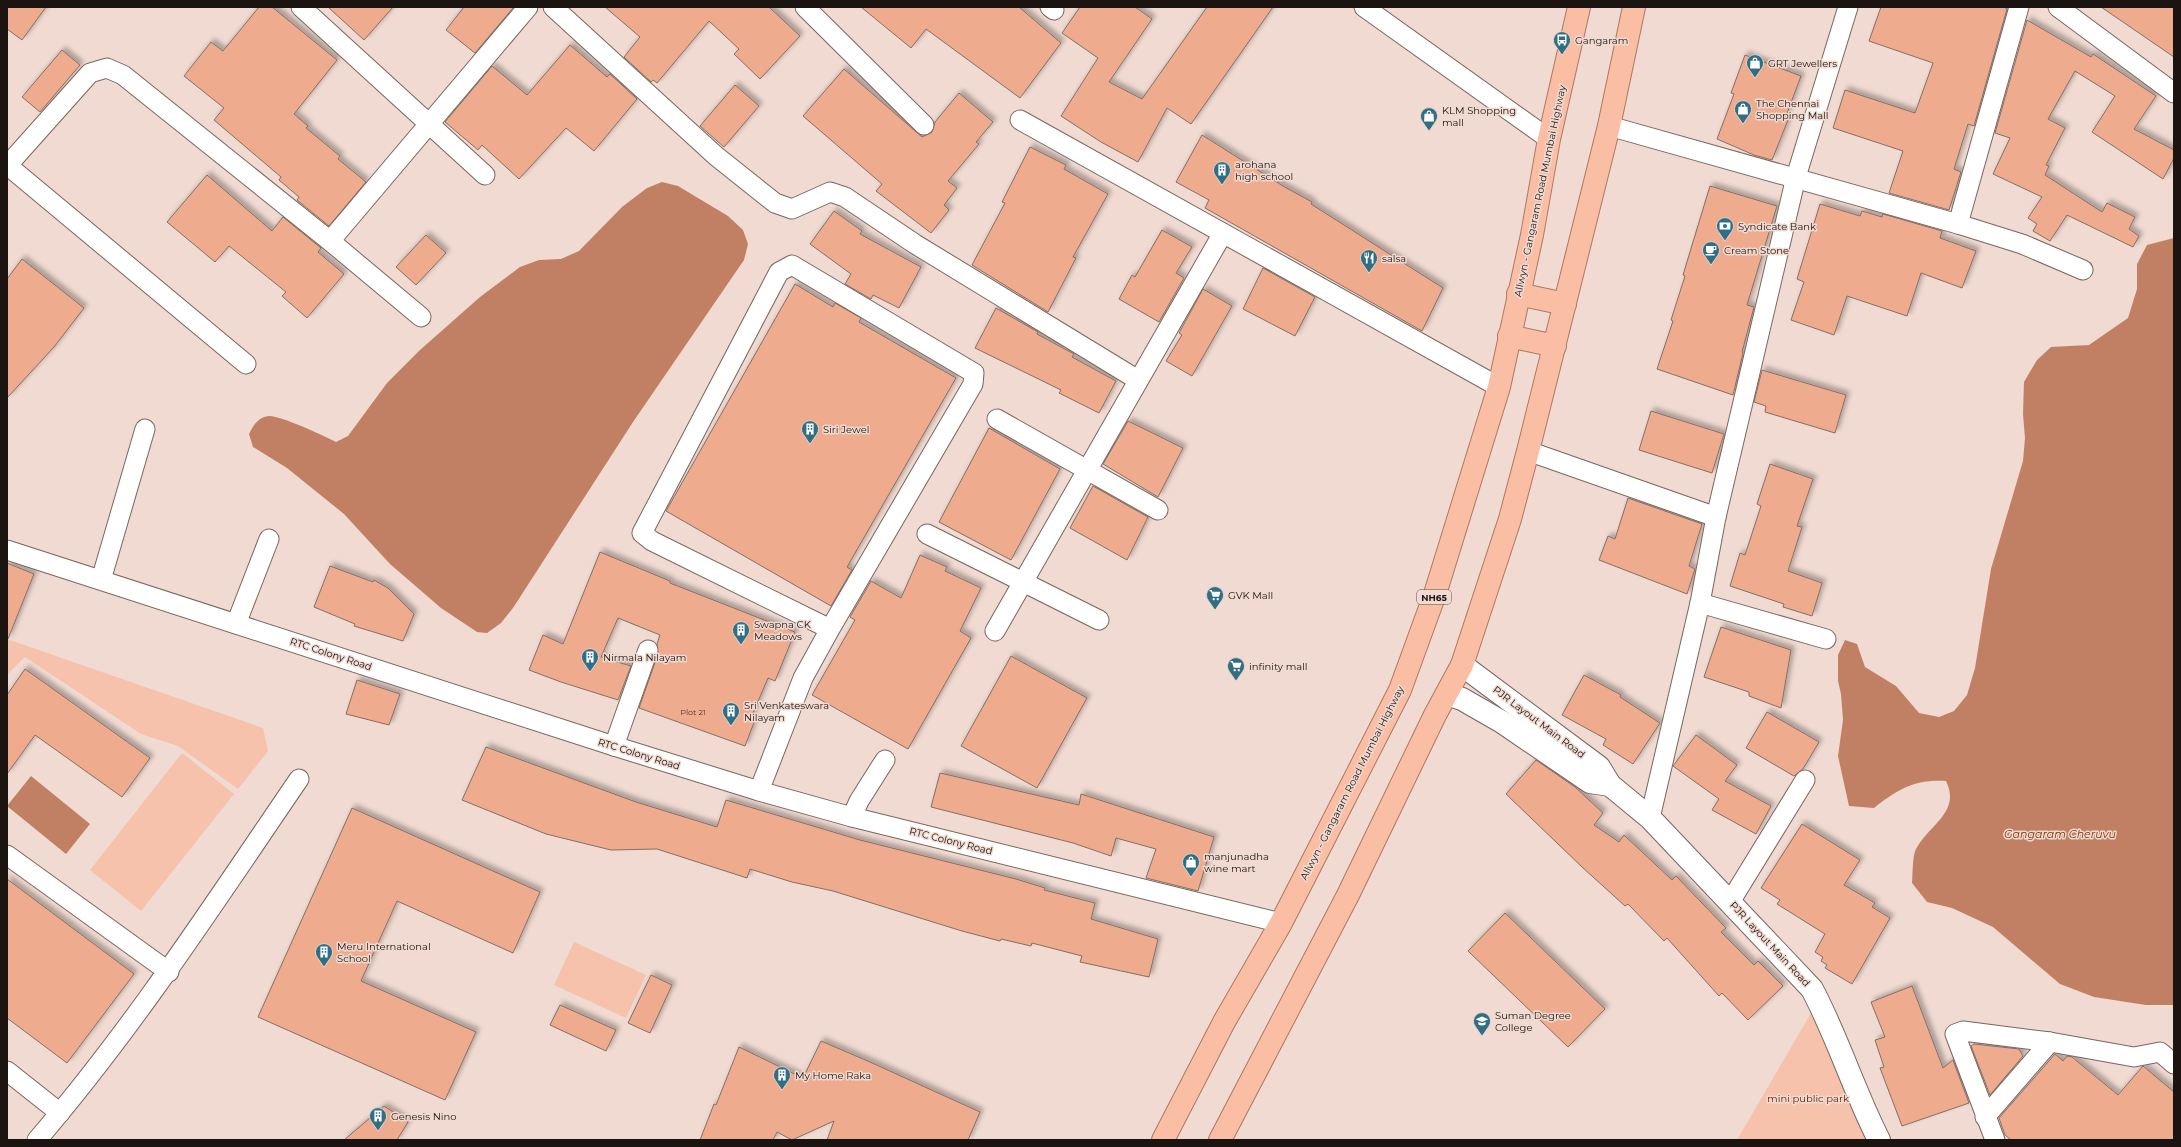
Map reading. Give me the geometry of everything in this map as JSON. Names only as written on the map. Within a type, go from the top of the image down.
[{"type":"highway","name":"Allwyn - Gangaram Road Mumbai Highway","points":[[1163,1140],[1224,1022],[1281,923],[1400,690],[1435,594],[1499,387],[1532,235],[1549,139],[1579,7]]},
{"type":"highway","points":[[1220,1140],[1379,834],[1462,665],[1510,519],[1528,451],[1609,126],[1634,7]]},
{"type":"highway","points":[[1518,294],[1565,304]]},
{"type":"highway","points":[[1509,336],[1555,346]]},
{"type":"street","points":[[301,7],[485,174]]},
{"type":"street","points":[[330,241],[431,124],[528,7]]},
{"type":"street","points":[[553,7],[716,156],[775,203],[792,209],[830,192],[845,197],[915,244],[1138,380]]},
{"type":"street","points":[[805,7],[924,125]]},
{"type":"street","points":[[1364,7],[1549,139]]},
{"type":"street","points":[[1650,818],[1700,603],[1716,517],[1796,177],[1848,7]]},
{"type":"street","points":[[1958,224],[2019,7]]},
{"type":"street","points":[[2058,7],[2174,93]]},
{"type":"street","points":[[246,364],[7,165],[90,73],[107,68],[123,75],[330,241],[421,317]]},
{"type":"street","points":[[1020,120],[1499,387]]},
{"type":"street","points":[[1609,126],[1796,177],[1958,224],[2022,244],[2083,270]]},
{"type":"street","points":[[995,631],[1223,233]]},
{"type":"street","points":[[759,791],[803,678],[973,384],[974,373],[792,265],[778,272],[642,533],[652,541],[830,629]]},
{"type":"street","points":[[997,419],[1158,510]]},
{"type":"street","points":[[101,580],[145,429]]},
{"type":"street","points":[[1528,451],[1716,517]]},
{"type":"street","points":[[927,534],[1099,620]]},
{"type":"street","points":[[236,624],[269,539]]},
{"type":"street","name":"RTC Colony Road","points":[[7,550],[614,746],[759,791],[852,817],[1281,923]]},
{"type":"street","points":[[1700,603],[1826,639]]},
{"type":"street","points":[[614,746],[648,650]]},
{"type":"street","name":"PJR Layout Main Road","points":[[1462,665],[1598,767],[1610,785],[1650,818],[1812,989],[1827,1018],[1867,1117],[1879,1140]]},
{"type":"street","name":"PJR Layout Main Road","points":[[1447,694],[1462,699],[1502,722],[1590,782],[1610,785]]},
{"type":"street","points":[[852,817],[859,801],[885,760]]},
{"type":"street","points":[[37,1140],[60,1113],[169,972],[299,779]]},
{"type":"street","points":[[1730,902],[1805,780]]},
{"type":"street","points":[[7,855],[169,972]]},
{"type":"street","points":[[1995,1140],[1985,1117],[1955,1034],[1963,1031],[2050,1042],[2134,1057],[2160,1052],[2174,1064]]},
{"type":"street","points":[[1985,1117],[2050,1042]]},
{"type":"street","points":[[7,1071],[60,1113]]},
{"type":"green space","points":[[7,639],[263,728],[268,751],[238,789],[178,746],[141,734],[25,657],[7,675]]},
{"type":"green space","points":[[182,753],[234,794],[141,911],[90,870]]},
{"type":"green space","points":[[574,942],[646,975],[626,1018],[554,985]]},
{"type":"green space","name":"mini public park","points":[[1814,1008],[1869,1140],[1737,1140]]},
{"type":"water","points":[[662,182],[678,186],[728,216],[743,230],[748,244],[744,260],[633,422],[513,608],[501,623],[487,633],[477,632],[441,608],[390,564],[344,514],[287,468],[253,447],[249,434],[259,420],[269,416],[292,422],[336,442],[348,436],[387,383],[420,350],[480,297],[520,267],[539,260],[561,259],[579,251],[622,207],[647,188]]},
{"type":"water","name":"Gangaram Cheruvu","points":[[2174,238],[2174,1005],[2146,1005],[2094,997],[2060,984],[1993,927],[1952,908],[1927,902],[1912,883],[1914,856],[1916,849],[1922,840],[1947,810],[1950,801],[1950,792],[1946,781],[1925,782],[1907,787],[1891,795],[1874,808],[1849,806],[1838,756],[1843,720],[1841,694],[1838,681],[1838,655],[1845,640],[1857,644],[1865,667],[1896,686],[1919,713],[1939,717],[1954,711],[1967,695],[1975,668],[1991,569],[2023,461],[2025,438],[2023,414],[2024,382],[2037,360],[2051,347],[2089,345],[2128,318],[2137,289],[2137,264],[2147,245]]},
{"type":"water","points":[[31,776],[90,824],[66,854],[7,806]]},
{"type":"building","points":[[7,7],[46,7],[22,40],[7,29]]},
{"type":"building","points":[[259,7],[272,7],[337,60],[294,114],[308,126],[306,128],[340,156],[338,159],[366,182],[329,226],[297,200],[299,197],[279,180],[281,177],[214,120],[224,108],[184,76],[211,42],[223,51]]},
{"type":"building","points":[[328,7],[393,7],[364,40]]},
{"type":"building","points":[[464,7],[514,7],[475,53],[446,30]]},
{"type":"building","points":[[605,7],[769,7],[800,36],[760,79],[734,54],[739,49],[709,21],[657,83],[653,80],[651,82],[624,57],[640,37]]},
{"type":"building","points":[[861,7],[1019,7],[1061,43],[1020,98],[926,29],[911,48]]},
{"type":"building","points":[[1080,7],[1135,7],[1152,19],[1109,82],[1142,99],[1207,7],[1273,7],[1191,124],[1167,108],[1138,162],[1101,142],[1061,116],[1098,58],[1062,33]]},
{"type":"building","points":[[1881,7],[2004,7],[2007,9],[1974,126],[1968,124],[1954,169],[1961,172],[1949,210],[1889,193],[1903,151],[1833,128],[1845,90],[1915,113],[1933,63],[1869,41]]},
{"type":"building","points":[[2101,7],[2174,7],[2174,57]]},
{"type":"building","points":[[2027,20],[2091,57],[2093,54],[2156,96],[2134,129],[2174,150],[2174,158],[2163,179],[2092,132],[2115,96],[2075,71],[2048,119],[2065,128],[2046,165],[2049,166],[2045,175],[2102,212],[2107,203],[2135,217],[2129,229],[2139,236],[2133,247],[2067,215],[2050,241],[2033,231],[2037,224],[2028,218],[2042,197],[1993,174],[2010,138],[1995,133]]},
{"type":"building","points":[[570,45],[607,77],[610,74],[637,99],[594,151],[566,128],[519,179],[482,145],[478,150],[445,122],[492,66],[527,95]]},
{"type":"building","points":[[62,50],[80,65],[40,112],[22,97]]},
{"type":"building","points":[[1745,55],[1801,76],[1785,119],[1788,120],[1772,160],[1754,155],[1717,139],[1734,94],[1731,93]]},
{"type":"building","points":[[844,69],[922,137],[932,132],[935,122],[959,93],[993,122],[976,142],[979,144],[948,181],[957,188],[944,205],[949,210],[931,233],[876,191],[882,184],[803,116]]},
{"type":"building","points":[[735,85],[759,106],[724,147],[700,126]]},
{"type":"building","points":[[1202,135],[1283,186],[1312,202],[1311,204],[1443,288],[1422,331],[1205,208],[1209,200],[1176,182]]},
{"type":"building","points":[[1030,147],[1066,165],[1064,169],[1108,194],[1073,257],[1076,258],[1048,312],[972,265],[1005,203],[1002,202]]},
{"type":"building","points":[[207,175],[272,231],[283,217],[321,248],[318,252],[344,274],[307,318],[282,296],[286,292],[229,246],[215,262],[167,222]]},
{"type":"building","points":[[1710,186],[1777,206],[1747,305],[1754,307],[1742,352],[1733,395],[1657,369],[1673,321],[1671,320],[1685,276],[1683,275]]},
{"type":"building","points":[[1820,204],[1860,216],[1862,211],[1882,217],[1883,214],[1942,231],[1940,238],[1976,251],[1962,288],[1921,273],[1907,316],[1847,296],[1834,335],[1791,320],[1804,282],[1797,279]]},
{"type":"building","points":[[834,211],[862,231],[860,234],[921,267],[899,308],[873,295],[871,299],[845,284],[851,274],[810,244]]},
{"type":"building","points":[[1162,230],[1192,247],[1176,273],[1184,278],[1159,322],[1119,299],[1132,275],[1135,277]]},
{"type":"building","points":[[426,235],[446,253],[416,285],[396,267]]},
{"type":"building","points":[[22,259],[84,308],[54,347],[7,398],[7,279]]},
{"type":"building","points":[[1263,268],[1315,297],[1295,336],[1243,309]]},
{"type":"building","name":"Siri Jewel","points":[[795,284],[833,307],[835,303],[861,318],[859,322],[956,378],[847,567],[852,570],[831,606],[666,511]]},
{"type":"building","points":[[1203,289],[1232,306],[1192,376],[1166,361],[1182,335],[1179,333]]},
{"type":"building","points":[[996,308],[1038,332],[1037,334],[1074,354],[1072,357],[1116,381],[1099,413],[1059,393],[1061,390],[975,348]]},
{"type":"building","points":[[1762,370],[1846,395],[1835,433],[1765,412],[1766,406],[1754,402]]},
{"type":"building","points":[[1651,411],[1724,434],[1712,473],[1639,450]]},
{"type":"building","points":[[1128,421],[1183,448],[1158,497],[1103,464]]},
{"type":"building","points":[[989,428],[1060,469],[1011,560],[939,522]]},
{"type":"building","points":[[1770,464],[1813,479],[1797,526],[1802,527],[1788,571],[1822,583],[1812,616],[1783,607],[1784,604],[1730,586],[1740,553],[1745,555],[1761,506],[1757,504]]},
{"type":"building","points":[[1093,486],[1148,517],[1127,560],[1070,528]]},
{"type":"building","points":[[1628,498],[1702,524],[1689,566],[1695,569],[1687,594],[1599,560],[1608,536],[1615,539]]},
{"type":"building","points":[[600,552],[670,581],[670,583],[795,632],[775,681],[768,678],[751,718],[755,720],[745,746],[639,708],[658,654],[657,644],[660,635],[618,618],[601,657],[631,666],[618,700],[529,670],[543,635],[563,644]]},
{"type":"building","points":[[920,555],[947,567],[945,571],[981,588],[960,631],[971,638],[908,749],[812,695],[855,620],[850,617],[871,581],[901,598]]},
{"type":"building","points":[[7,563],[34,574],[8,639],[7,638]]},
{"type":"building","points":[[330,566],[373,582],[374,580],[388,588],[414,614],[403,641],[354,626],[355,624],[314,607]]},
{"type":"building","points":[[1721,627],[1791,650],[1781,708],[1749,696],[1749,692],[1704,677]]},
{"type":"building","points":[[1011,656],[1087,698],[1037,788],[961,746]]},
{"type":"building","points":[[25,669],[150,758],[122,797],[35,735],[7,774],[7,695]]},
{"type":"building","points":[[1584,675],[1621,695],[1620,697],[1660,723],[1633,764],[1603,745],[1606,739],[1562,715]]},
{"type":"building","points":[[357,680],[400,694],[389,725],[346,714]]},
{"type":"building","points":[[1767,712],[1819,742],[1803,769],[1794,776],[1746,748]]},
{"type":"building","points":[[1696,735],[1737,765],[1725,781],[1771,806],[1756,834],[1712,810],[1719,799],[1673,766]]},
{"type":"building","points":[[486,747],[636,802],[717,827],[726,800],[860,840],[1016,879],[1045,888],[1044,890],[1095,903],[1091,919],[1158,939],[1149,977],[1080,962],[1082,956],[1032,943],[1031,946],[1001,939],[1000,941],[962,931],[833,891],[792,882],[750,869],[747,878],[657,849],[611,850],[546,834],[462,800]]},
{"type":"building","points":[[1536,760],[1575,787],[1603,813],[1594,825],[1619,842],[1624,835],[1672,880],[1676,876],[1726,928],[1721,932],[1754,965],[1758,961],[1783,986],[1748,1020],[1722,993],[1719,996],[1667,938],[1664,941],[1628,904],[1625,906],[1506,794]]},
{"type":"building","points":[[940,773],[1079,805],[1081,794],[1214,837],[1198,891],[1146,878],[1156,849],[1116,838],[1111,856],[1073,843],[931,807]]},
{"type":"building","name":"Meru International School","points":[[352,808],[540,892],[513,953],[397,901],[361,981],[476,1032],[445,1100],[258,1017]]},
{"type":"building","points":[[1802,824],[1860,860],[1844,885],[1875,903],[1872,907],[1890,918],[1852,984],[1825,968],[1827,965],[1821,961],[1823,957],[1815,952],[1825,934],[1777,904],[1780,900],[1761,888]]},
{"type":"building","points":[[7,879],[134,974],[67,1063],[7,1018]]},
{"type":"building","points":[[1505,913],[1605,1009],[1568,1047],[1468,951]]},
{"type":"building","points":[[651,975],[672,985],[650,1033],[628,1023]]},
{"type":"building","points":[[1912,986],[1943,1068],[1953,1060],[1969,1103],[1902,1126],[1880,1068],[1884,1067],[1875,1040],[1885,1037],[1871,1002]]},
{"type":"building","points":[[560,1005],[616,1030],[606,1051],[550,1025]]},
{"type":"building","name":"My Home Raka","points":[[821,1041],[980,1112],[968,1140],[827,1140],[834,1121],[792,1140],[777,1132],[773,1140],[700,1140],[714,1104],[716,1105],[739,1047],[803,1078]]},
{"type":"building","points":[[1974,1044],[2019,1049],[2023,1056],[1990,1095],[1971,1046]]},
{"type":"building","points":[[2055,1054],[2063,1061],[2067,1056],[2072,1057],[2118,1095],[2143,1066],[2174,1092],[2174,1140],[2011,1140],[2005,1135],[1999,1118]]},
{"type":"building","name":"Genesis Nino","points":[[384,1106],[408,1122],[397,1140],[344,1140]]},
{"type":"place","name":"Gangaram","points":[[1562,55]]},
{"type":"place","name":"GRT Jewellers","points":[[1755,78]]},
{"type":"place","name":"The Chennai Shopping Mall","points":[[1743,124]]},
{"type":"place","name":"KLM Shopping mall","points":[[1429,131]]},
{"type":"place","name":"arohana high school","points":[[1222,185]]},
{"type":"place","name":"Syndicate Bank","points":[[1725,241]]},
{"type":"place","name":"Cream Stone","points":[[1711,265]]},
{"type":"place","name":"salsa","points":[[1369,273]]},
{"type":"place","name":"Siri Jewel","points":[[810,444]]},
{"type":"place","name":"GVK Mall","points":[[1215,610]]},
{"type":"place","name":"Swapna CK Meadows","points":[[741,645]]},
{"type":"place","name":"Nirmala Nilayam","points":[[590,672]]},
{"type":"place","name":"infinity mall","points":[[1236,681]]},
{"type":"place","name":"Sri Venkateswara Nilayam","points":[[731,726]]},
{"type":"place","name":"manjunadha wine mart","points":[[1191,877]]},
{"type":"place","name":"Meru International School","points":[[324,967]]},
{"type":"place","name":"Suman Degree College","points":[[1482,1036]]},
{"type":"place","name":"My Home Raka","points":[[782,1090]]},
{"type":"place","name":"Genesis Nino","points":[[378,1131]]}]
